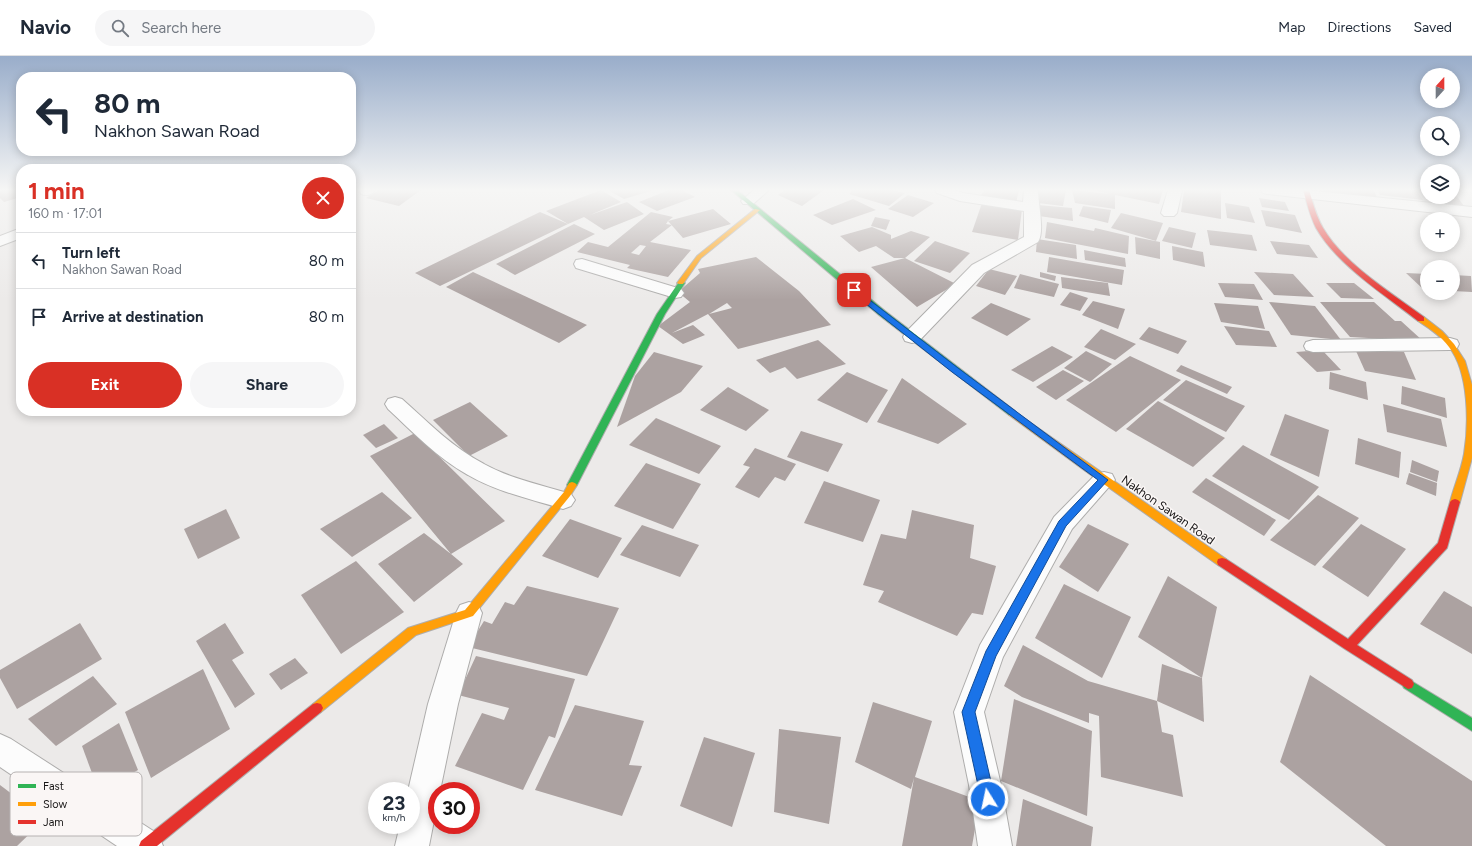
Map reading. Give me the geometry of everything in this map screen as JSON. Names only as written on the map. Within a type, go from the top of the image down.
[{"type":"street","points":[[412,846],[443,704],[469,613],[568,494],[661,314],[699,257],[730,227]]},
{"type":"street","name":"Nakhon Sawan Road","points":[[779,227],[912,337],[1008,411],[1104,480],[1349,646],[1472,725]]},
{"type":"street","points":[[912,337],[978,269],[1032,239],[1035,227]]},
{"type":"street","points":[[1319,227],[1337,250],[1373,282],[1438,332],[1456,350],[1468,377],[1471,398],[1472,421],[1468,450],[1443,545],[1349,646]]},
{"type":"street","points":[[0,241],[16,235]]},
{"type":"street","points":[[582,264],[675,293]]},
{"type":"street","points":[[1313,346],[1450,344]]},
{"type":"street","points":[[395,404],[441,445],[475,470],[500,480],[563,500]]},
{"type":"street","points":[[995,846],[985,785],[968,712],[990,654],[1063,523],[1104,480]]},
{"type":"street","points":[[131,836],[146,846],[412,631],[469,613]]},
{"type":"street","points":[[0,749],[35,772]]},
{"type":"building","points":[[510,227],[562,227],[440,286],[415,273]]},
{"type":"building","points":[[568,227],[580,227],[595,234],[515,275],[496,264]]},
{"type":"building","points":[[599,227],[612,227],[604,230]]},
{"type":"building","points":[[633,227],[670,227],[650,242],[691,250],[668,277],[627,268],[630,265],[577,252],[588,242],[608,247]],"holes":[[[640,245],[646,246],[639,255],[631,253]]]},
{"type":"building","points":[[674,227],[721,227],[683,238]]},
{"type":"building","points":[[872,227],[891,235],[891,239],[911,231],[930,237],[905,258],[894,258],[876,246],[859,252],[840,236]]},
{"type":"building","points":[[874,227],[887,227],[886,230]]},
{"type":"building","points":[[974,227],[1020,227],[1018,240],[972,232]]},
{"type":"building","points":[[1046,227],[1072,227],[1094,231],[1095,228],[1129,236],[1128,254],[1045,238]]},
{"type":"building","points":[[1112,227],[1161,227],[1156,241],[1111,228]]},
{"type":"building","points":[[1169,227],[1196,233],[1192,248],[1162,241]]},
{"type":"building","points":[[1270,227],[1300,227],[1302,233]]},
{"type":"building","points":[[1207,230],[1252,235],[1257,251],[1210,245]]},
{"type":"building","points":[[1135,237],[1160,242],[1160,259],[1136,254]]},
{"type":"building","points":[[1037,239],[1076,245],[1077,259],[1036,252]]},
{"type":"building","points":[[935,241],[970,253],[950,273],[914,261]]},
{"type":"building","points":[[1270,241],[1309,245],[1318,258],[1277,254]]},
{"type":"building","points":[[1172,246],[1203,252],[1205,267],[1173,260]]},
{"type":"building","points":[[1084,250],[1125,258],[1126,267],[1085,260]]},
{"type":"building","points":[[756,257],[799,291],[831,325],[738,349],[708,314],[672,333],[693,325],[705,335],[683,344],[658,326],[690,302],[678,292],[700,273],[698,269]],"holes":[[[727,303],[732,308],[709,314]]]},
{"type":"building","points":[[1049,257],[1124,270],[1122,285],[1047,272]]},
{"type":"building","points":[[905,258],[956,284],[917,307],[871,267]]},
{"type":"building","points":[[989,269],[1017,276],[1005,295],[976,286]]},
{"type":"building","points":[[473,272],[587,325],[559,343],[446,287]]},
{"type":"building","points":[[1040,272],[1056,276],[1055,281],[1040,277]]},
{"type":"building","points":[[1254,272],[1293,274],[1314,297],[1274,295]]},
{"type":"building","points":[[1406,273],[1420,274],[1420,286]]},
{"type":"building","points":[[1020,274],[1059,284],[1054,297],[1014,288]]},
{"type":"building","points":[[1460,275],[1471,276],[1472,292],[1460,291]]},
{"type":"building","points":[[1061,277],[1108,283],[1110,296],[1062,288]]},
{"type":"building","points":[[1218,283],[1254,284],[1263,300],[1225,297]]},
{"type":"building","points":[[1326,283],[1354,283],[1374,299],[1341,298]]},
{"type":"building","points":[[1070,292],[1088,298],[1080,311],[1060,305]]},
{"type":"building","points":[[1093,301],[1125,309],[1118,329],[1082,315]]},
{"type":"building","points":[[1269,302],[1315,306],[1341,340],[1291,335]]},
{"type":"building","points":[[1320,302],[1374,302],[1395,321],[1401,321],[1423,341],[1350,337]]},
{"type":"building","points":[[991,303],[1031,319],[1007,336],[971,318]]},
{"type":"building","points":[[1214,303],[1258,306],[1265,329],[1221,322]]},
{"type":"building","points":[[1224,326],[1269,331],[1277,347],[1236,345]]},
{"type":"building","points":[[1149,327],[1187,341],[1178,354],[1139,339]]},
{"type":"building","points":[[1101,329],[1136,344],[1115,360],[1084,347]]},
{"type":"building","points":[[818,340],[846,364],[797,379],[785,367],[770,373],[756,360]]},
{"type":"building","points":[[1052,346],[1073,357],[1033,382],[1011,370]]},
{"type":"building","points":[[1322,350],[1341,370],[1317,372],[1296,352]]},
{"type":"building","points":[[1086,351],[1112,364],[1090,382],[1064,368]]},
{"type":"building","points":[[1356,351],[1404,352],[1416,380],[1365,371]]},
{"type":"building","points":[[654,352],[703,366],[681,392],[617,427],[635,376]]},
{"type":"building","points":[[1130,356],[1181,380],[1116,432],[1066,400]]},
{"type":"building","points":[[1181,365],[1232,387],[1227,394],[1176,371]]},
{"type":"building","points":[[1063,370],[1084,381],[1056,400],[1036,387]]},
{"type":"building","points":[[847,372],[888,390],[867,423],[817,400]]},
{"type":"building","points":[[1330,372],[1366,382],[1368,400],[1329,389]]},
{"type":"building","points":[[902,378],[967,424],[938,444],[877,422]]},
{"type":"building","points":[[1186,380],[1245,406],[1226,432],[1163,400]]},
{"type":"building","points":[[1402,386],[1445,398],[1447,418],[1401,404]]},
{"type":"building","points":[[728,387],[769,410],[746,431],[700,410]]},
{"type":"building","points":[[1158,401],[1225,438],[1193,467],[1126,429]]},
{"type":"building","points":[[470,402],[508,436],[469,456],[433,420]]},
{"type":"building","points":[[1383,404],[1441,419],[1447,447],[1387,432]]},
{"type":"building","points":[[1285,414],[1329,430],[1319,477],[1270,455]]},
{"type":"building","points":[[656,418],[721,446],[699,474],[629,445]]},
{"type":"building","points":[[384,424],[398,438],[376,448],[363,435]]},
{"type":"building","points":[[801,431],[843,444],[828,472],[787,457]]},
{"type":"building","points":[[415,433],[505,521],[451,554],[370,456]]},
{"type":"building","points":[[1358,438],[1401,452],[1399,478],[1355,464]]},
{"type":"building","points":[[1243,445],[1319,487],[1289,520],[1212,476]]},
{"type":"building","points":[[755,448],[796,464],[785,481],[775,477],[759,498],[735,487],[750,467],[743,465]]},
{"type":"building","points":[[1412,460],[1439,471],[1437,482],[1410,472]]},
{"type":"building","points":[[646,463],[701,484],[673,529],[614,506]]},
{"type":"building","points":[[1409,473],[1437,483],[1436,496],[1406,484]]},
{"type":"building","points":[[1206,478],[1276,520],[1264,536],[1192,492]]},
{"type":"building","points":[[824,481],[880,500],[863,542],[804,523]]},
{"type":"building","points":[[382,492],[412,518],[352,557],[320,529]]},
{"type":"building","points":[[1318,495],[1359,518],[1315,566],[1270,540]]},
{"type":"building","points":[[226,509],[240,538],[198,559],[184,529]]},
{"type":"building","points":[[912,510],[974,525],[970,558],[996,566],[983,615],[972,613],[957,636],[878,602],[884,591],[863,585],[881,534],[906,539]]},
{"type":"building","points":[[570,519],[622,538],[598,578],[542,556]]},
{"type":"building","points":[[1088,524],[1129,544],[1098,592],[1059,567]]},
{"type":"building","points":[[1361,524],[1406,549],[1368,597],[1322,567]]},
{"type":"building","points":[[642,525],[699,545],[680,577],[620,555]]},
{"type":"building","points":[[424,533],[463,564],[414,602],[378,564]]},
{"type":"building","points":[[356,561],[404,612],[341,654],[301,595]]},
{"type":"building","points":[[1168,576],[1217,607],[1202,678],[1138,637]]},
{"type":"building","points":[[1064,584],[1131,617],[1102,678],[1035,638]]},
{"type":"building","points":[[527,586],[619,608],[587,676],[468,647],[484,621],[492,624],[505,602],[514,605]]},
{"type":"building","points":[[1444,591],[1472,607],[1472,654],[1420,624]]},
{"type":"building","points":[[80,623],[102,659],[17,709],[0,678],[0,670]]},
{"type":"building","points":[[225,623],[244,653],[232,660],[255,694],[235,708],[196,641]]},
{"type":"building","points":[[1023,645],[1088,681],[1157,701],[1162,732],[1173,735],[1183,797],[1101,777],[1099,716],[1089,713],[1089,723],[1022,697],[1004,686]]},
{"type":"building","points":[[476,656],[575,679],[555,738],[549,736],[523,790],[455,766],[482,713],[504,720],[509,708],[458,695]]},
{"type":"building","points":[[295,658],[308,673],[281,690],[269,674]]},
{"type":"building","points":[[1162,664],[1202,678],[1204,722],[1157,701]]},
{"type":"building","points":[[203,669],[230,729],[151,778],[125,712]]},
{"type":"building","points":[[1310,675],[1472,781],[1472,846],[1386,846],[1280,762]]},
{"type":"building","points":[[93,676],[117,704],[56,746],[28,719]]},
{"type":"building","points":[[1014,699],[1092,731],[1087,816],[1001,781]]},
{"type":"building","points":[[873,702],[932,721],[915,777],[980,801],[972,846],[902,846],[914,778],[911,789],[855,762]]},
{"type":"building","points":[[575,705],[644,721],[629,765],[642,766],[622,816],[535,790]]},
{"type":"building","points":[[119,723],[138,770],[134,772],[92,772],[82,746]]},
{"type":"building","points":[[779,729],[841,737],[829,824],[774,812]]},
{"type":"building","points":[[704,737],[755,753],[732,827],[680,806]]},
{"type":"building","points":[[0,785],[10,793],[10,836],[27,836],[17,846],[0,846]]},
{"type":"building","points":[[1023,799],[1093,827],[1091,846],[1016,846]]},
{"type":"traffic: fast","points":[[778,227],[882,313],[1012,413]]},
{"type":"traffic: fast","points":[[572,485],[661,314],[681,283]]},
{"type":"traffic: fast","points":[[1408,684],[1472,725]]},
{"type":"traffic: slow","points":[[681,283],[699,257],[736,227]]},
{"type":"traffic: slow","points":[[1421,319],[1440,333],[1452,345],[1461,361],[1468,385],[1470,398],[1469,449],[1467,462],[1455,502]]},
{"type":"traffic: slow","points":[[1012,413],[1087,468],[1222,562]]},
{"type":"traffic: slow","points":[[317,708],[412,631],[469,613],[567,494],[572,485]]},
{"type":"traffic: jam","points":[[1319,227],[1331,243],[1354,267],[1421,319]]},
{"type":"traffic: jam","points":[[1349,646],[1443,545],[1455,502]]},
{"type":"traffic: jam","points":[[1222,562],[1408,684]]},
{"type":"traffic: jam","points":[[146,846],[317,708]]},
{"type":"route","points":[[854,290],[907,334],[1008,411],[1104,480],[1063,523],[990,654],[968,712],[988,799]]}]
